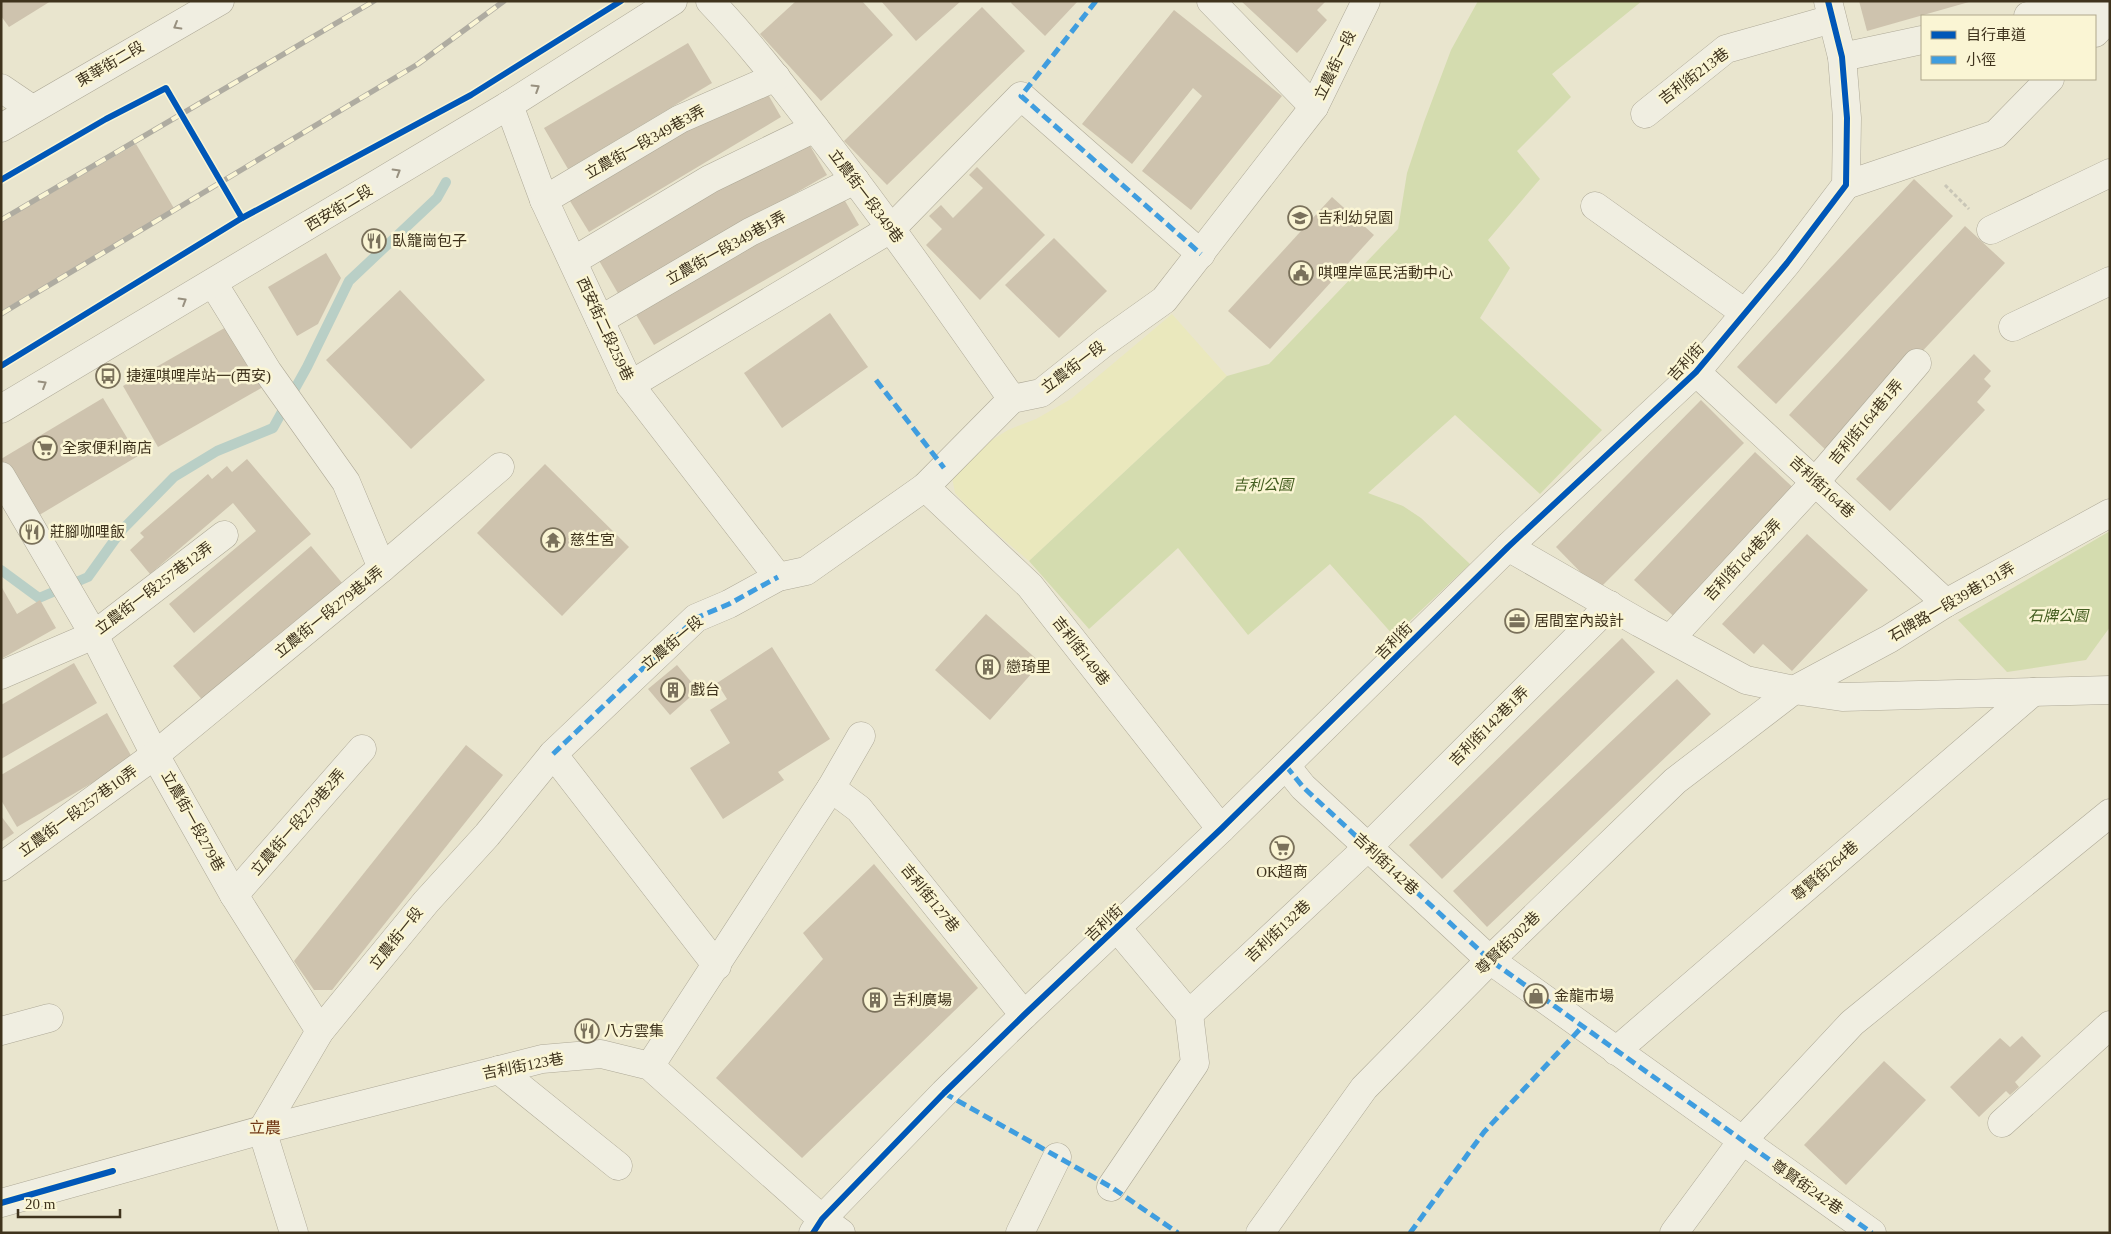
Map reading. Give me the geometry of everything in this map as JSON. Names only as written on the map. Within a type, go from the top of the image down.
[{"type":"street","name":"東華街二段","points":[[1,128],[220,1]]},
{"type":"street","name":"西安街二段","points":[[1,409],[509,105],[673,1]]},
{"type":"street","name":"立農街一段349巷","points":[[710,1],[743,35],[892,228],[1012,399]]},
{"type":"street","points":[[1211,1],[1314,107]]},
{"type":"street","name":"立農街一段","points":[[262,1130],[320,1031],[426,902],[487,835],[553,754],[696,618],[729,604],[778,577],[806,571],[925,487],[1012,399],[1042,393],[1105,342],[1164,300],[1314,107],[1366,1]]},
{"type":"street","points":[[2033,15],[2096,1]]},
{"type":"street","points":[[1830,10],[1842,57],[1847,118],[1846,185],[1996,134],[2049,80]]},
{"type":"street","name":"吉利街213巷","points":[[1645,114],[1726,49],[1830,10]]},
{"type":"street","points":[[2096,32],[2110,17]]},
{"type":"street","points":[[1842,57],[1921,40]]},
{"type":"street","name":"立農街一段349巷3弄","points":[[544,200],[680,119],[776,77]]},
{"type":"street","points":[[1,88],[32,110]]},
{"type":"street","points":[[630,385],[892,228],[1021,96],[1200,254]]},
{"type":"street","name":"西安街二段259巷","points":[[509,105],[544,200],[630,385],[778,577]]},
{"type":"street","points":[[573,261],[710,179],[815,128]]},
{"type":"street","points":[[1992,230],[2110,172]]},
{"type":"street","name":"立農街一段349巷1弄","points":[[600,320],[750,232],[855,180]]},
{"type":"street","name":"吉利街","points":[[825,1228],[944,1093],[1221,829],[1508,547],[1696,372],[1787,263],[1846,185]]},
{"type":"street","points":[[1595,206],[1744,313]]},
{"type":"street","points":[[2013,328],[2110,281]]},
{"type":"street","points":[[213,283],[268,372],[346,482],[382,568]]},
{"type":"street","name":"吉利街164巷1弄","points":[[1816,481],[1917,363]]},
{"type":"street","name":"吉利街164巷","points":[[1696,372],[1946,603]]},
{"type":"street","name":"立農街一段279巷4弄","points":[[155,755],[382,568],[500,467]]},
{"type":"street","name":"立農街一段279巷","points":[[1,476],[94,635],[155,755],[234,895],[320,1031]]},
{"type":"street","name":"吉利街164巷2弄","points":[[1671,638],[1816,481]]},
{"type":"street","name":"吉利街149巷","points":[[925,487],[1030,586],[1221,829]]},
{"type":"street","name":"石牌路一段39巷131弄","points":[[1794,690],[1889,639],[1946,603],[2110,513]]},
{"type":"street","name":"立農街一段257巷12弄","points":[[1,675],[94,635],[224,535]]},
{"type":"street","points":[[1508,547],[1610,606],[1746,680],[1842,697],[2110,690]]},
{"type":"street","name":"吉利街142巷1弄","points":[[1368,848],[1610,606]]},
{"type":"street","name":"尊賢街302巷","points":[[1260,1233],[1364,1088],[1490,960],[1675,781],[1794,690]]},
{"type":"street","name":"尊賢街264巷","points":[[1616,1051],[2033,692]]},
{"type":"street","points":[[650,1066],[717,966],[831,788],[861,736]]},
{"type":"street","name":"立農街一段279巷2弄","points":[[234,895],[362,749]]},
{"type":"street","points":[[553,754],[717,966]]},
{"type":"street","name":"立農街一段257巷10弄","points":[[1,867],[155,755]]},
{"type":"street","name":"吉利街142巷","points":[[1286,766],[1303,787],[1490,960]]},
{"type":"street","name":"吉利街127巷","points":[[831,788],[860,809],[1024,1015]]},
{"type":"street","points":[[1674,1233],[1742,1141],[1852,1023],[2107,821]]},
{"type":"street","name":"吉利街132巷","points":[[1189,1014],[1368,848]]},
{"type":"street","points":[[1112,1187],[1194,1063],[1189,1014],[1118,928]]},
{"type":"street","points":[[1490,960],[1742,1141]]},
{"type":"street","points":[[1,1031],[49,1018]]},
{"type":"street","points":[[2002,1123],[2110,1025]]},
{"type":"street","name":"吉利街123巷","points":[[262,1130],[542,1059],[601,1054],[650,1066],[825,1228]]},
{"type":"street","points":[[499,1070],[618,1166]]},
{"type":"street","points":[[1,1203],[262,1130],[294,1233]]},
{"type":"street","name":"尊賢街242巷","points":[[1742,1141],[1872,1233]]},
{"type":"street","points":[[1020,1233],[1057,1157]]},
{"type":"path","points":[[1,180],[106,119],[166,88],[242,218],[1,366]]},
{"type":"path","points":[[1919,160],[1992,230]]},
{"type":"shaded area","points":[[1172,314],[1227,376],[1029,561],[975,515],[955,493],[952,477],[982,446],[1008,430],[1036,419],[1071,399]]},
{"type":"green space","name":"吉利公園","points":[[1478,1],[1642,1],[1552,74],[1571,97],[1517,151],[1540,179],[1488,240],[1510,268],[1480,318],[1602,430],[1540,494],[1455,415],[1368,493],[1403,506],[1421,518],[1470,564],[1394,636],[1330,564],[1248,635],[1178,548],[1089,629],[1029,561],[1227,376],[1269,364],[1398,229],[1407,173],[1424,122],[1451,50]]},
{"type":"green space","name":"石牌公園","points":[[2110,531],[2110,627],[2086,660],[2007,672],[1958,620]]},
{"type":"building","points":[[1,1],[51,1],[9,27],[1,16]]},
{"type":"building","points":[[796,1],[862,1],[893,35],[821,101],[760,34]]},
{"type":"building","points":[[881,1],[961,1],[916,41]]},
{"type":"building","points":[[1012,1],[1078,1],[1045,36],[1011,3]]},
{"type":"building","points":[[1241,1],[1326,1],[1317,10],[1327,20],[1297,53]]},
{"type":"building","points":[[1859,1],[1969,1],[1969,2],[1867,31]]},
{"type":"building","points":[[982,7],[1025,51],[887,185],[844,141]]},
{"type":"building","points":[[1174,10],[1282,96],[1191,210],[1142,171],[1202,96],[1193,88],[1132,164],[1082,124]]},
{"type":"building","points":[[688,43],[712,83],[568,169],[544,128]]},
{"type":"building","points":[[755,72],[781,117],[589,232],[562,188]]},
{"type":"building","points":[[802,132],[827,175],[619,295],[594,252]]},
{"type":"building","points":[[136,144],[175,210],[1,311],[1,222]]},
{"type":"building","points":[[977,167],[1045,235],[980,300],[926,245],[942,229],[929,216],[941,205],[953,218],[983,188],[969,175]]},
{"type":"building","points":[[1914,179],[1953,216],[1776,404],[1737,367]]},
{"type":"building","points":[[834,182],[859,225],[654,345],[628,301]]},
{"type":"building","name":"唭哩岸區民活動中心","points":[[1332,197],[1374,235],[1270,349],[1228,311]]},
{"type":"building","points":[[1965,226],[2005,263],[1828,452],[1789,415]]},
{"type":"building","points":[[1054,238],[1107,291],[1059,338],[1005,285]]},
{"type":"building","points":[[326,253],[341,278],[318,324],[297,336],[268,287]]},
{"type":"building","points":[[400,290],[485,380],[411,449],[326,360]]},
{"type":"building","points":[[830,313],[868,367],[782,428],[744,373]]},
{"type":"building","points":[[228,326],[263,387],[158,447],[123,386]]},
{"type":"building","points":[[1974,354],[1991,371],[1984,379],[1991,386],[1977,402],[1985,410],[1890,511],[1856,479]]},
{"type":"building","points":[[103,398],[138,456],[36,517],[1,459]]},
{"type":"building","points":[[1701,400],[1744,443],[1598,590],[1556,547]]},
{"type":"building","points":[[1755,452],[1801,495],[1680,622],[1634,580]]},
{"type":"building","points":[[247,459],[311,534],[194,633],[169,604],[256,531],[233,503],[150,574],[130,550],[144,537],[140,533],[208,474],[212,479],[227,466],[232,472]]},
{"type":"building","name":"慈生宮","points":[[545,464],[629,547],[562,616],[477,533]]},
{"type":"building","points":[[1807,534],[1868,590],[1792,671],[1763,644],[1754,654],[1722,624]]},
{"type":"building","points":[[311,546],[343,584],[205,703],[173,666]]},
{"type":"building","points":[[1,586],[17,614],[40,600],[56,628],[1,659]]},
{"type":"building","name":"戀琦里","points":[[986,614],[1041,663],[990,720],[935,670]]},
{"type":"building","points":[[1622,638],[1655,672],[1442,879],[1409,845]]},
{"type":"building","points":[[772,647],[830,739],[778,772],[784,780],[723,819],[690,768],[730,743],[710,710],[727,699],[717,683]]},
{"type":"building","points":[[74,663],[97,703],[1,759],[1,705]]},
{"type":"building","name":"戲台","points":[[677,665],[698,690],[670,715],[648,689]]},
{"type":"building","points":[[1677,679],[1711,714],[1487,927],[1453,891]]},
{"type":"building","points":[[107,713],[133,759],[17,827],[1,800],[1,775]]},
{"type":"building","points":[[466,745],[503,775],[332,990],[314,990],[294,961]]},
{"type":"building","points":[[1,816],[14,833],[1,842]]},
{"type":"building","name":"吉利廣場","points":[[874,864],[978,988],[802,1158],[716,1078],[823,959],[803,933]]},
{"type":"building","points":[[2022,1036],[2041,1056],[2015,1082],[2019,1087],[2010,1095],[2006,1091],[1979,1117],[1950,1087],[2000,1038],[2010,1047]]},
{"type":"building","points":[[1884,1061],[1926,1100],[1846,1185],[1804,1145]]},
{"type":"waterway","points":[[1,570],[39,598],[88,577],[121,531],[174,477],[217,451],[273,428],[307,367],[349,281],[437,198],[446,182]]},
{"type":"railway","points":[[1,220],[374,1]]},
{"type":"railway","points":[[1,314],[418,64],[504,1]]},
{"type":"marked path","points":[[1096,1],[1021,96],[1201,254]]},
{"type":"marked path","points":[[876,380],[944,468]]},
{"type":"marked path","points":[[553,754],[696,618],[729,604],[778,577]]},
{"type":"marked path","points":[[1286,766],[1303,787],[1490,960],[1872,1233]]},
{"type":"marked path","points":[[1410,1233],[1484,1132],[1582,1027]]},
{"type":"marked path","points":[[944,1093],[1111,1187],[1178,1233]]},
{"type":"cycle path","points":[[1,366],[242,218],[471,95],[621,1]]},
{"type":"cycle path","points":[[813,1233],[822,1219],[944,1093],[1221,829],[1508,547],[1696,372],[1787,263],[1846,185],[1847,118],[1842,57],[1828,1]]},
{"type":"cycle path","points":[[1,180],[106,119],[166,88],[242,218]]},
{"type":"cycle path","points":[[1,1203],[113,1171]]},
{"type":"place","name":"吉利幼兒園","points":[[1300,218]]},
{"type":"place","name":"臥籠崗包子","points":[[374,241]]},
{"type":"place","name":"唭哩岸區民活動中心","points":[[1301,273]]},
{"type":"place","name":"捷運唭哩岸站一(西安)","points":[[108,376]]},
{"type":"place","name":"全家便利商店","points":[[45,448]]},
{"type":"place","name":"莊腳咖哩飯","points":[[32,532]]},
{"type":"place","name":"慈生宮","points":[[553,540]]},
{"type":"place","name":"居間室內設計","points":[[1517,621]]},
{"type":"place","name":"戀琦里","points":[[988,667]]},
{"type":"place","name":"戲台","points":[[673,690]]},
{"type":"place","name":"OK超商","points":[[1282,848]]},
{"type":"place","name":"金龍市場","points":[[1536,996]]},
{"type":"place","name":"吉利廣場","points":[[875,1000]]},
{"type":"place","name":"八方雲集","points":[[587,1031]]},
{"type":"district","name":"立農","points":[[265,1127]]}]
